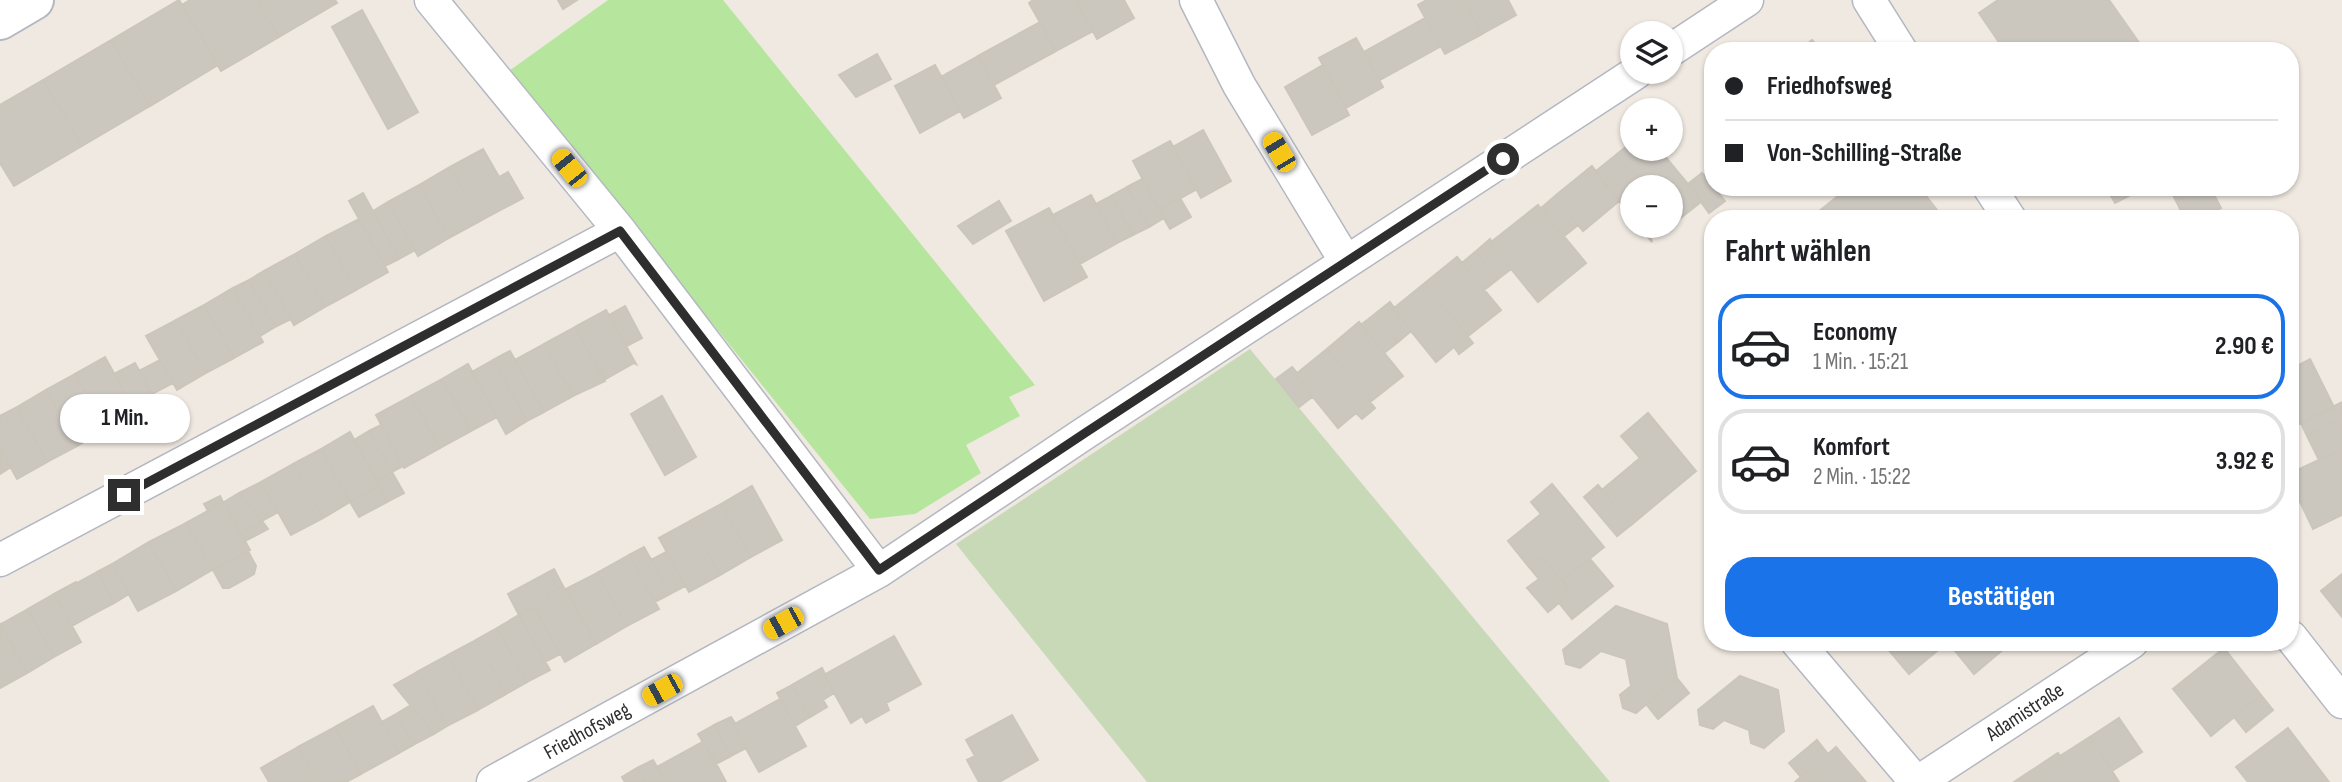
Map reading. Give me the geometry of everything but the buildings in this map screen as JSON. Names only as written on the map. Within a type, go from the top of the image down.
[{"type":"street","points":[[0,20],[34,0]]},
{"type":"street","points":[[431,0],[620,231],[879,570]]},
{"type":"street","points":[[1196,0],[1239,85],[1346,262]]},
{"type":"street","points":[[1683,42],[1747,0]]},
{"type":"street","points":[[1869,0],[1895,42]]},
{"type":"street","name":"Friedhofsweg","points":[[493,782],[879,570],[1620,83]]},
{"type":"street","points":[[0,561],[620,231]]},
{"type":"street","points":[[2299,647],[2342,702]]},
{"type":"street","name":"Adamistraße","points":[[1805,651],[1917,782],[2119,651]]},
{"type":"green space","points":[[608,0],[723,0],[1035,385],[1009,397],[1020,416],[966,445],[981,473],[915,514],[870,519],[509,71]]},
{"type":"green space","points":[[1250,349],[1610,782],[1147,782],[956,544]]},
{"type":"route","points":[[124,495],[620,231],[879,570],[1503,159]]}]
